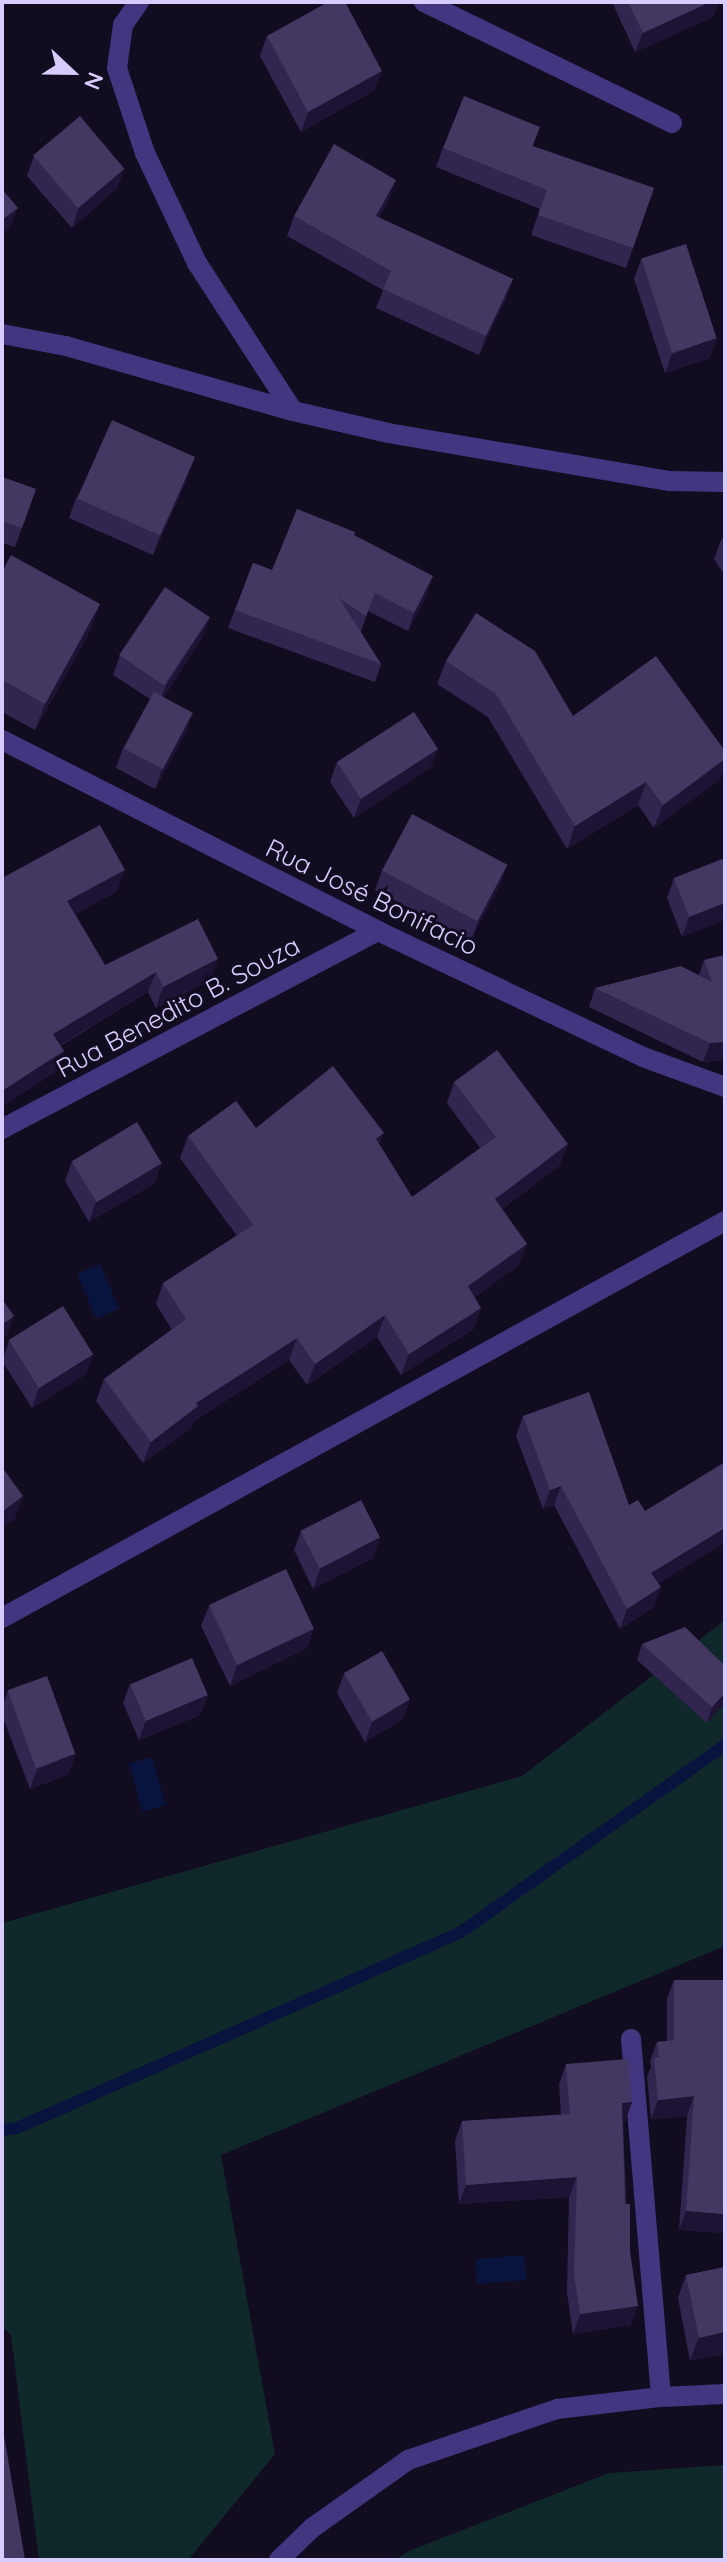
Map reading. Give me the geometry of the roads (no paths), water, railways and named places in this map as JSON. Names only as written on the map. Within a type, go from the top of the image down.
[{"type":"street","points":[[139,2],[123,25],[117,68],[145,153],[197,263],[293,411]]},
{"type":"street","points":[[424,2],[672,123]]},
{"type":"street","points":[[2,334],[66,346],[293,411],[388,433],[670,481],[725,482]]},
{"type":"street","name":"Rua José Bonifacio","points":[[2,740],[378,931],[643,1057],[725,1087]]},
{"type":"street","name":"Rua Benedito B. Souza","points":[[2,1129],[378,931]]},
{"type":"street","points":[[2,1618],[725,1221]]},
{"type":"street","points":[[631,2039],[661,2397]]},
{"type":"street","points":[[279,2560],[312,2528],[408,2460],[557,2409],[661,2397],[725,2394]]},
{"type":"water","points":[[100,1264],[119,1309],[96,1319],[77,1274]]},
{"type":"water","points":[[152,1757],[166,1805],[143,1812],[129,1764]]},
{"type":"water","points":[[524,2255],[526,2280],[477,2284],[475,2259]]},
{"type":"waterway","points":[[2,2130],[17,2128],[461,1932],[725,1745]]}]
